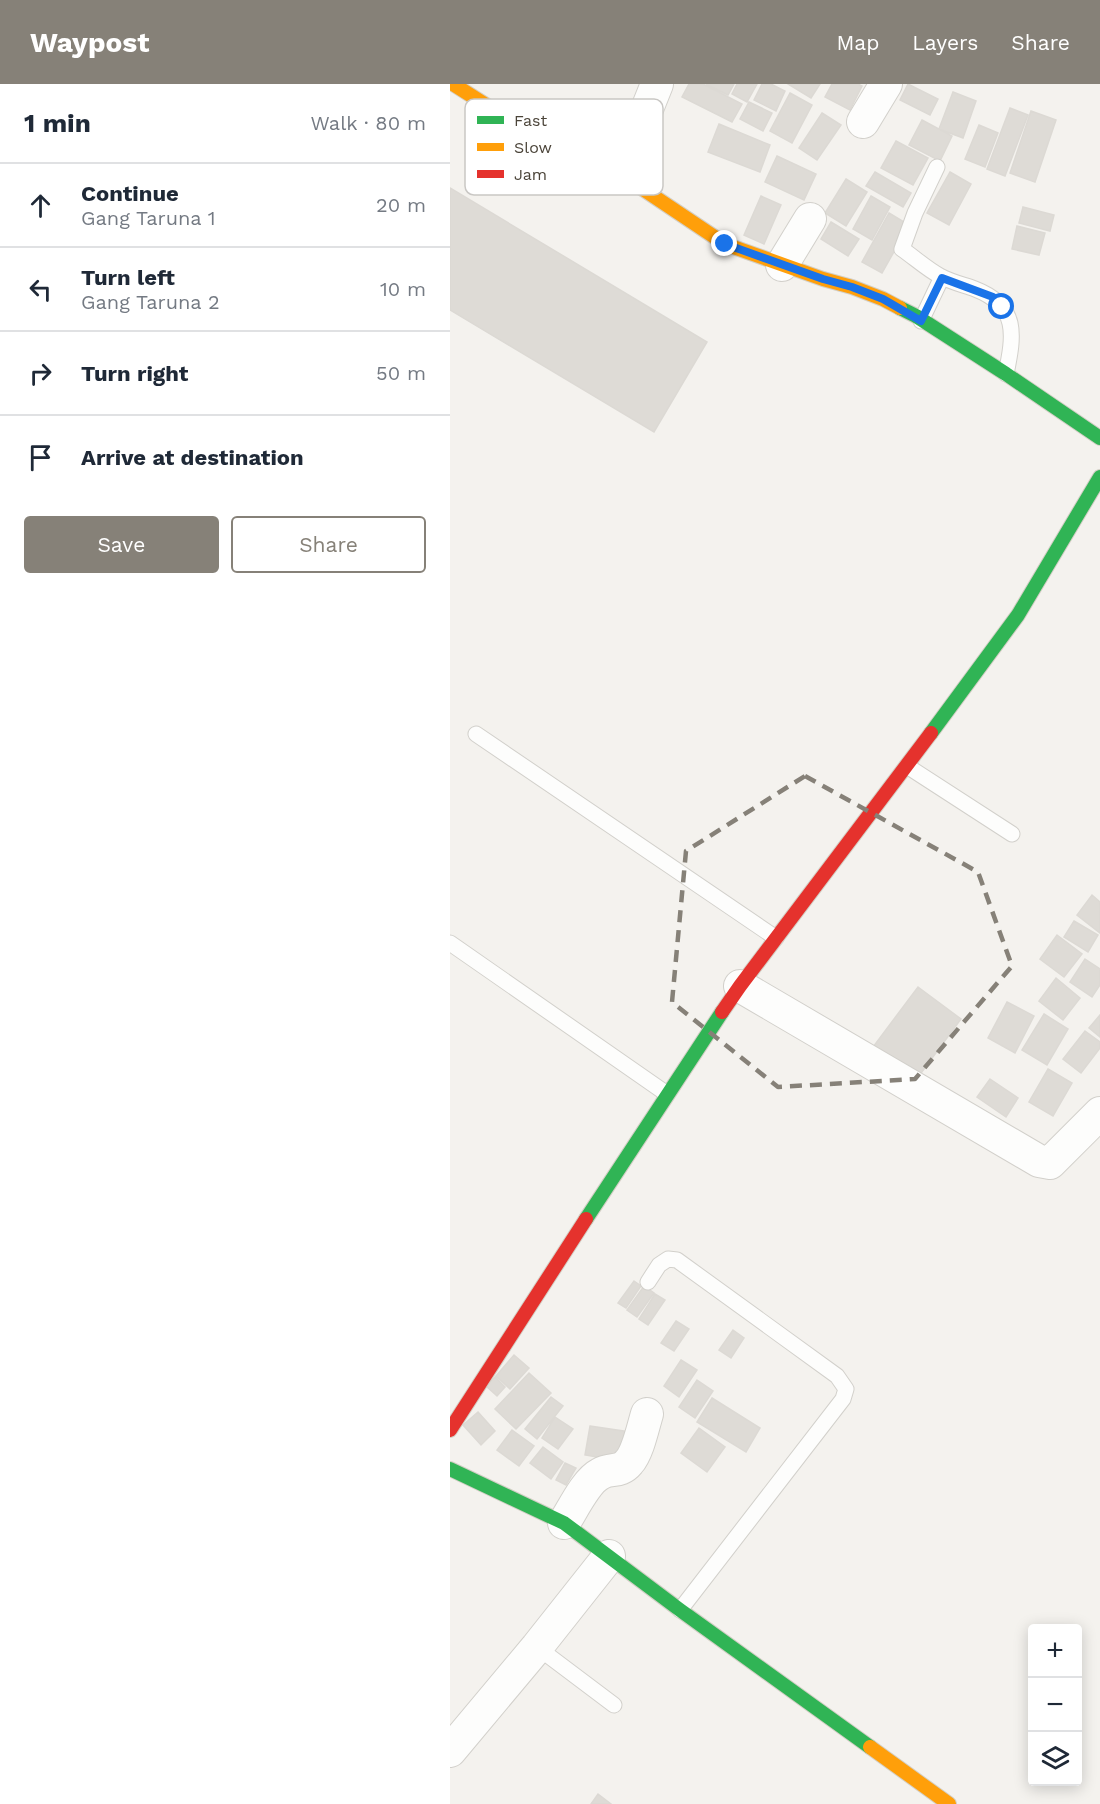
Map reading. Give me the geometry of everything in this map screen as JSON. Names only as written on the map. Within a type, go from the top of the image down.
[{"type":"street","points":[[453,84],[477,99]]},
{"type":"street","points":[[651,99],[657,84]]},
{"type":"street","points":[[863,122],[886,84]]},
{"type":"street","points":[[652,195],[725,244],[883,299],[1006,374],[1100,438]]},
{"type":"street","points":[[782,265],[810,219]]},
{"type":"street","points":[[450,1430],[667,1094],[740,986],[1018,615],[1100,477]]},
{"type":"street","points":[[740,986],[1039,1161],[1050,1163],[1100,1113]]},
{"type":"street","points":[[564,1523],[597,1475],[606,1471],[619,1470],[631,1460],[648,1414]]},
{"type":"street","points":[[450,1469],[564,1523],[938,1801]]},
{"type":"street","points":[[450,1751],[609,1556]]},
{"type":"lane","points":[[938,167],[915,213],[902,249],[942,278],[993,297],[1002,307],[1012,327],[1012,346],[1006,374]]},
{"type":"lane","points":[[921,321],[942,278]]},
{"type":"lane","points":[[476,734],[776,938]]},
{"type":"lane","points":[[907,766],[1012,834]]},
{"type":"lane","points":[[450,943],[667,1094]]},
{"type":"lane","points":[[648,1282],[659,1265],[668,1259],[677,1260],[837,1376],[846,1389],[843,1399],[680,1610]]},
{"type":"lane","points":[[537,1647],[614,1705]]},
{"type":"highlighted area","points":[[805,776],[978,872],[1012,966],[915,1079],[778,1087],[672,1002],[686,851]]},
{"type":"building","points":[[689,84],[703,84],[742,104],[732,122],[682,97]]},
{"type":"building","points":[[706,84],[734,84],[728,95]]},
{"type":"building","points":[[737,84],[757,84],[747,102],[732,94]]},
{"type":"building","points":[[762,84],[771,84],[785,91],[776,111],[754,100]]},
{"type":"building","points":[[788,84],[820,84],[811,98]]},
{"type":"building","points":[[832,84],[862,86],[850,110],[825,97]]},
{"type":"building","points":[[908,84],[938,99],[930,115],[900,100]]},
{"type":"building","points":[[953,92],[976,101],[963,138],[939,129]]},
{"type":"building","points":[[790,93],[812,105],[792,143],[770,131]]},
{"type":"building","points":[[749,102],[772,113],[763,131],[740,119]]},
{"type":"building","points":[[1010,108],[1028,115],[1005,176],[987,169]]},
{"type":"building","points":[[1031,111],[1056,120],[1035,182],[1010,173]]},
{"type":"building","points":[[822,113],[841,125],[817,160],[799,148]]},
{"type":"building","points":[[922,120],[952,136],[940,161],[909,145]]},
{"type":"building","points":[[719,124],[770,145],[760,172],[708,152]]},
{"type":"building","points":[[979,125],[998,133],[985,167],[965,159]]},
{"type":"building","points":[[896,141],[928,158],[913,185],[881,168]]},
{"type":"building","points":[[777,156],[816,174],[804,200],[765,182]]},
{"type":"building","points":[[875,172],[911,193],[903,207],[866,186]]},
{"type":"building","points":[[950,172],[971,184],[949,225],[927,213]]},
{"type":"building","points":[[846,179],[867,192],[846,226],[825,213]]},
{"type":"building","points":[[450,188],[707,342],[654,432],[450,310]]},
{"type":"building","points":[[761,196],[781,205],[764,244],[744,235]]},
{"type":"building","points":[[871,196],[890,207],[872,240],[853,229]]},
{"type":"building","points":[[1023,207],[1054,215],[1050,231],[1019,223]]},
{"type":"building","points":[[889,213],[909,225],[882,273],[862,262]]},
{"type":"building","points":[[831,222],[859,239],[848,256],[821,239]]},
{"type":"building","points":[[1017,226],[1045,233],[1039,255],[1012,249]]},
{"type":"building","points":[[1092,895],[1100,902],[1100,933],[1077,915]]},
{"type":"building","points":[[1074,921],[1098,935],[1088,952],[1064,937]]},
{"type":"building","points":[[1057,935],[1082,954],[1064,977],[1040,959]]},
{"type":"building","points":[[1085,959],[1100,969],[1100,985],[1092,997],[1070,982]]},
{"type":"building","points":[[1056,978],[1080,998],[1063,1020],[1039,1001]]},
{"type":"building","points":[[918,987],[961,1019],[916,1080],[873,1047]]},
{"type":"building","points":[[1007,1002],[1034,1016],[1015,1053],[988,1038]]},
{"type":"building","points":[[1044,1014],[1068,1029],[1047,1065],[1022,1050]]},
{"type":"building","points":[[1100,1015],[1100,1037],[1089,1028]]},
{"type":"building","points":[[1085,1031],[1100,1042],[1100,1048],[1081,1073],[1063,1059]]},
{"type":"building","points":[[1048,1069],[1072,1083],[1053,1116],[1029,1102]]},
{"type":"building","points":[[990,1079],[1018,1098],[1006,1117],[977,1097]]},
{"type":"building","points":[[634,1281],[641,1286],[626,1308],[618,1303]]},
{"type":"building","points":[[644,1286],[654,1293],[637,1317],[627,1310]]},
{"type":"building","points":[[655,1294],[665,1300],[648,1325],[639,1319]]},
{"type":"building","points":[[676,1321],[689,1329],[674,1351],[661,1343]]},
{"type":"building","points":[[733,1330],[744,1338],[731,1358],[719,1350]]},
{"type":"building","points":[[514,1355],[529,1368],[510,1389],[496,1376]]},
{"type":"building","points":[[681,1360],[697,1370],[679,1397],[664,1386]]},
{"type":"building","points":[[529,1373],[551,1393],[516,1429],[495,1409]]},
{"type":"building","points":[[495,1377],[505,1387],[497,1396],[486,1386]]},
{"type":"building","points":[[697,1380],[713,1391],[695,1418],[679,1407]]},
{"type":"building","points":[[551,1397],[563,1406],[537,1439],[525,1429]]},
{"type":"building","points":[[712,1398],[760,1428],[746,1452],[697,1422]]},
{"type":"building","points":[[478,1412],[495,1431],[481,1445],[463,1425]]},
{"type":"building","points":[[555,1417],[573,1429],[558,1449],[542,1438]]},
{"type":"building","points":[[590,1426],[630,1432],[625,1462],[585,1455]]},
{"type":"building","points":[[699,1428],[725,1447],[707,1472],[681,1453]]},
{"type":"building","points":[[512,1430],[534,1446],[519,1466],[497,1450]]},
{"type":"building","points":[[543,1447],[563,1462],[551,1479],[530,1463]]},
{"type":"building","points":[[565,1463],[576,1468],[566,1485],[556,1480]]},
{"type":"building","points":[[598,1794],[611,1804],[591,1804]]},
{"type":"traffic: fast","points":[[900,308],[1006,374],[1100,438]]},
{"type":"traffic: fast","points":[[931,733],[1018,615],[1100,477]]},
{"type":"traffic: fast","points":[[586,1219],[722,1012]]},
{"type":"traffic: fast","points":[[450,1469],[564,1523],[870,1747]]},
{"type":"traffic: slow","points":[[453,84],[477,99]]},
{"type":"traffic: slow","points":[[652,195],[725,244],[852,287],[900,308]]},
{"type":"traffic: slow","points":[[870,1747],[949,1804]]},
{"type":"traffic: jam","points":[[722,1012],[931,733]]},
{"type":"traffic: jam","points":[[450,1430],[586,1219]]},
{"type":"route","points":[[725,244],[883,299],[921,321],[942,278],[993,297],[1002,307]]}]
